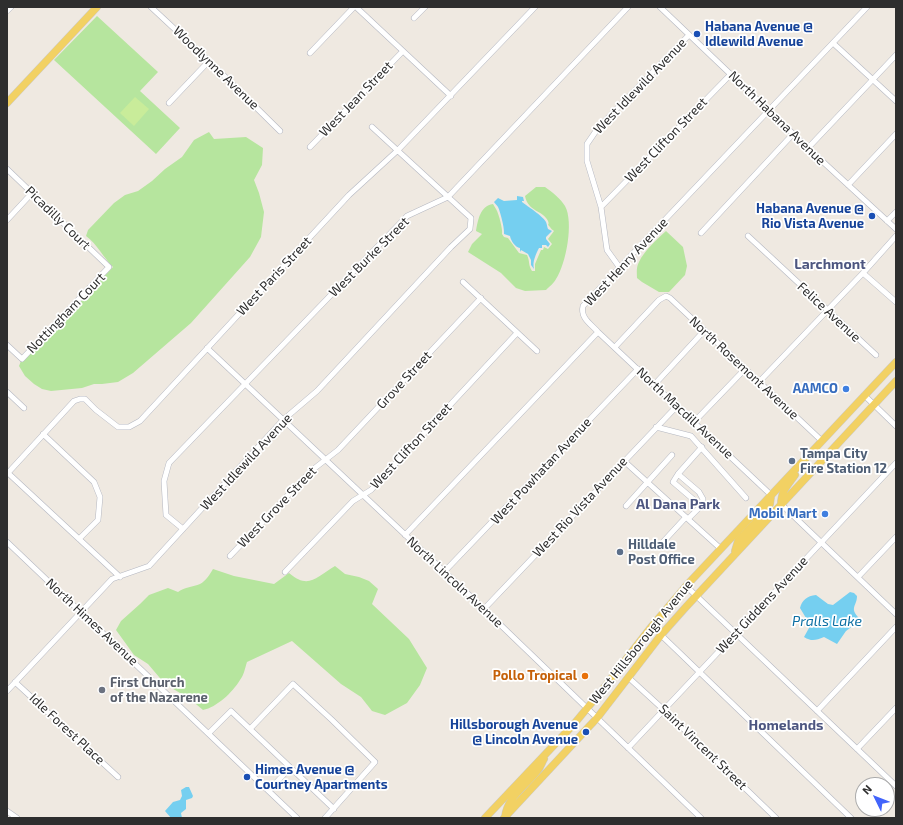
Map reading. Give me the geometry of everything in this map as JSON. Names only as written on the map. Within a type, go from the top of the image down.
[{"type":"main road","points":[[7,103],[97,7]]},
{"type":"main road","name":"West Hillsborough Avenue","points":[[486,818],[587,708],[686,586],[896,362]]},
{"type":"main road","name":"West Hillsborough Avenue","points":[[505,818],[597,718],[661,635],[733,555],[896,382]]},
{"type":"main road","points":[[781,504],[782,492],[822,446],[822,441]]},
{"type":"main road","points":[[733,555],[738,541],[757,521],[770,504],[771,495]]},
{"type":"main road","points":[[505,818],[506,810],[510,802],[539,769],[546,753]]},
{"type":"street","points":[[7,11],[11,7]]},
{"type":"street","name":"Woodlynne Avenue","points":[[151,7],[209,61],[280,131]]},
{"type":"street","points":[[310,54],[355,7],[451,96]]},
{"type":"street","points":[[414,18],[425,7]]},
{"type":"street","name":"West Paris Street","points":[[8,473],[74,401],[80,398],[85,399],[96,410],[118,427],[129,427],[140,421],[349,195],[398,150],[535,7]]},
{"type":"street","name":"West Burke Street","points":[[183,529],[166,515],[164,480],[169,464],[407,216],[448,197],[628,7]]},
{"type":"street","name":"North Habana Avenue","points":[[660,7],[793,134],[896,229]]},
{"type":"street","name":"West Henry Avenue","points":[[598,332],[583,316],[583,306],[867,7]]},
{"type":"street","name":"West Idlewild Avenue","points":[[601,207],[587,161],[587,144],[598,128],[689,35]]},
{"type":"street","points":[[833,42],[896,101]]},
{"type":"street","name":"West Jean Street","points":[[310,147],[403,51]]},
{"type":"street","points":[[808,148],[896,55]]},
{"type":"street","points":[[169,103],[209,61]]},
{"type":"street","name":"West Clifton Street","points":[[601,207],[731,74]]},
{"type":"street","points":[[372,127],[448,197]]},
{"type":"street","points":[[701,233],[793,134]]},
{"type":"street","points":[[848,185],[896,134]]},
{"type":"street","name":"Picadilly Court","points":[[7,169],[109,266]]},
{"type":"street","points":[[7,220],[32,193]]},
{"type":"street","name":"West Idlewild Avenue","points":[[7,691],[112,579],[149,566],[283,420],[317,391],[451,247],[470,229],[471,218],[448,197]]},
{"type":"street","points":[[601,207],[607,250],[620,268]]},
{"type":"street","points":[[887,221],[896,212]]},
{"type":"street","name":"Felice Avenue","points":[[748,236],[876,355]]},
{"type":"street","points":[[759,382],[863,273],[896,236]]},
{"type":"street","name":"Nottingham Court","points":[[7,345],[22,359],[109,266]]},
{"type":"street","points":[[863,273],[896,302]]},
{"type":"street","points":[[463,282],[537,351]]},
{"type":"street","name":"North Rosemont Avenue","points":[[615,347],[659,300],[666,296],[670,298],[822,441]]},
{"type":"street","name":"Grove Street","points":[[325,459],[338,450],[481,298]]},
{"type":"street","points":[[654,385],[704,331]]},
{"type":"street","points":[[405,535],[598,332]]},
{"type":"street","name":"North Macdill Avenue","points":[[598,332],[771,495]]},
{"type":"street","name":"West Clifton Street","points":[[285,572],[353,501],[371,490],[518,333]]},
{"type":"street","name":"North Lincoln Avenue","points":[[207,348],[484,609],[701,818]]},
{"type":"street","name":"West Powhatan Avenue","points":[[444,572],[638,369]]},
{"type":"street","points":[[694,422],[745,369]]},
{"type":"street","points":[[8,395],[24,408]]},
{"type":"street","points":[[864,395],[896,426]]},
{"type":"street","name":"West Rio Vista Avenue","points":[[484,609],[676,406]]},
{"type":"street","points":[[656,427],[691,436],[746,498]]},
{"type":"street","points":[[43,434],[94,482],[100,497],[98,520],[79,539]]},
{"type":"street","points":[[701,506],[673,482],[678,474],[702,447]]},
{"type":"street","points":[[626,506],[672,456]]},
{"type":"street","name":"West Grove Street","points":[[230,556],[311,471],[325,459]]},
{"type":"street","points":[[624,461],[721,549]]},
{"type":"street","name":"West Giddens Avenue","points":[[628,748],[896,463]]},
{"type":"street","points":[[8,473],[120,577]]},
{"type":"street","points":[[663,542],[701,506],[703,499],[699,492],[678,474]]},
{"type":"street","points":[[781,504],[896,612]]},
{"type":"street","points":[[858,577],[896,537]]},
{"type":"street","name":"North Himes Avenue","points":[[7,542],[297,818]]},
{"type":"street","points":[[686,586],[896,786]]},
{"type":"street","points":[[817,711],[896,627]]},
{"type":"street","points":[[661,635],[851,818]]},
{"type":"street","name":"Saint Vincent Street","points":[[629,678],[776,818]]},
{"type":"street","name":"Idle Forest Place","points":[[15,682],[118,777]]},
{"type":"street","points":[[250,729],[293,684],[375,762],[325,818]]},
{"type":"street","points":[[857,749],[896,708]]},
{"type":"street","points":[[209,733],[230,711],[334,808]]},
{"type":"street","points":[[269,790],[290,768]]},
{"type":"street","points":[[7,811],[17,818]]},
{"type":"green space","points":[[97,16],[158,72],[140,91],[180,128],[156,154],[54,60]]},
{"type":"green space","points":[[135,97],[149,109],[134,126],[120,113]]},
{"type":"green space","points":[[209,132],[214,139],[246,137],[263,148],[262,165],[254,180],[264,212],[261,237],[250,257],[191,323],[133,373],[118,382],[94,384],[82,388],[51,391],[42,389],[34,384],[25,376],[19,366],[21,361],[22,362],[57,327],[113,267],[86,236],[88,230],[114,203],[125,195],[138,191],[152,181],[165,169],[182,157],[194,140]]},
{"type":"green space","points":[[536,187],[545,187],[559,198],[565,206],[568,213],[569,222],[568,243],[560,272],[553,283],[546,290],[525,291],[516,288],[501,273],[468,252],[472,244],[482,234],[476,231],[480,214],[485,208],[493,204],[497,211],[502,234],[504,237],[508,238],[519,253],[527,255],[532,271],[535,271],[535,264],[541,250],[543,250],[544,247],[548,249],[552,244],[548,239],[554,231],[548,225],[549,223],[546,217],[532,208],[527,201],[525,196]]},
{"type":"green space","points":[[666,231],[683,247],[687,266],[685,275],[669,292],[659,292],[637,278],[637,268],[644,254]]},
{"type":"green space","points":[[335,566],[345,574],[369,581],[378,589],[372,604],[409,639],[427,668],[420,685],[407,703],[385,715],[372,711],[361,697],[341,684],[292,641],[247,662],[242,676],[233,690],[219,703],[203,710],[190,699],[165,684],[148,664],[134,655],[116,630],[121,621],[149,595],[168,588],[178,592],[200,584],[206,579],[213,569],[234,576],[274,584],[289,573],[302,581],[312,580]]},
{"type":"water","points":[[517,196],[523,197],[524,201],[522,202],[542,217],[546,222],[548,229],[552,231],[546,237],[550,244],[548,247],[546,245],[542,245],[542,248],[539,248],[538,250],[534,261],[534,269],[531,265],[531,260],[528,254],[521,250],[520,252],[520,248],[514,244],[510,236],[504,234],[500,212],[494,202],[498,198],[504,201],[517,200]]},
{"type":"water","name":"Pralls Lake","points":[[850,592],[857,596],[854,612],[859,618],[858,622],[846,631],[837,644],[824,637],[809,640],[804,637],[809,628],[809,623],[800,608],[802,603],[808,597],[816,595],[828,604],[833,605]]},
{"type":"water","points":[[189,787],[193,796],[192,798],[186,800],[186,809],[181,813],[182,818],[171,818],[165,811],[173,802],[180,800],[182,796],[181,790]]},
{"type":"place","name":"Habana Avenue @ Idlewild Avenue","points":[[697,34]]},
{"type":"place","name":"Habana Avenue @ Rio Vista Avenue","points":[[872,216]]},
{"type":"place","name":"AAMCO","points":[[846,389]]},
{"type":"place","name":"Tampa City Fire Station 12","points":[[792,461]]},
{"type":"place","name":"Mobil Mart","points":[[825,514]]},
{"type":"place","name":"Hilldale Post Office","points":[[620,552]]},
{"type":"place","name":"Pollo Tropical","points":[[585,676]]},
{"type":"place","name":"First Church of the Nazarene","points":[[102,690]]},
{"type":"place","name":"Hillsborough Avenue @ Lincoln Avenue","points":[[586,732]]},
{"type":"place","name":"Himes Avenue @ Courtney Apartments","points":[[247,777]]},
{"type":"district","name":"Larchmont","points":[[830,264]]},
{"type":"district","name":"Al Dana Park","points":[[678,504]]},
{"type":"district","name":"Homelands","points":[[786,725]]}]
